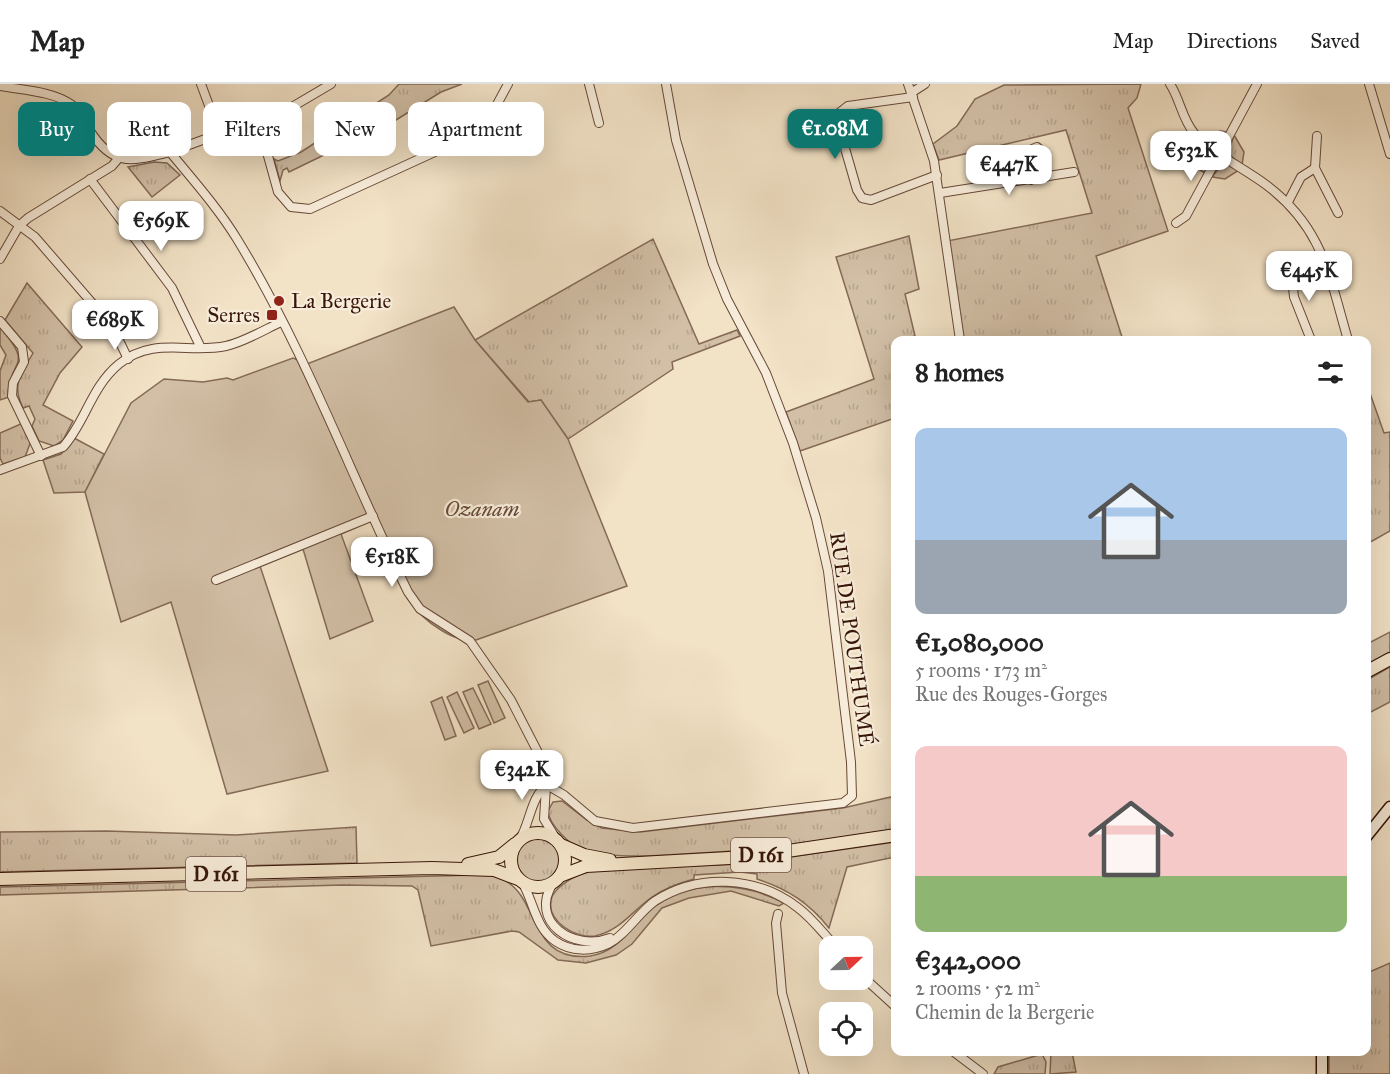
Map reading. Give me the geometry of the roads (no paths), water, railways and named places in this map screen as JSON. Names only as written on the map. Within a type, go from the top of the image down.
[{"type":"main road","points":[[1371,669],[1390,659]]},
{"type":"main road","points":[[1371,831],[1390,807]]},
{"type":"main road","points":[[540,833],[558,842],[565,862],[557,879],[535,888],[520,881],[510,862],[518,841],[540,833]]},
{"type":"main road","name":"D 161","points":[[557,879],[581,866],[759,856],[891,836]]},
{"type":"main road","name":"D 161","points":[[432,868],[494,858],[518,841]]},
{"type":"main road","name":"D 161","points":[[558,842],[584,855],[625,864]]},
{"type":"main road","name":"D 161","points":[[0,879],[432,868],[494,870],[520,881]]},
{"type":"main road","points":[[1322,1056],[1322,1074]]},
{"type":"street","points":[[201,84],[208,102]]},
{"type":"street","points":[[302,102],[331,84]]},
{"type":"street","points":[[268,156],[282,200],[291,207],[310,209],[461,140],[494,110],[508,84]]},
{"type":"street","points":[[589,84],[599,123]]},
{"type":"street","name":"RUE DE POUTHUMÉ","points":[[547,785],[564,795],[595,821],[633,828],[843,803],[852,796],[851,762],[828,571],[816,518],[793,443],[766,374],[727,299],[713,264],[676,140],[666,84]]},
{"type":"street","points":[[908,84],[937,175],[959,336]]},
{"type":"street","points":[[925,84],[912,95],[848,106],[839,113],[838,124],[857,190],[862,198],[871,200],[937,175]]},
{"type":"street","points":[[1170,84],[1191,128],[1201,140],[1288,202],[1312,233],[1328,272],[1347,336]]},
{"type":"street","points":[[1176,224],[1186,216],[1257,84]]},
{"type":"street","points":[[1369,84],[1390,154]]},
{"type":"street","points":[[0,86],[17,87],[58,98],[72,105],[99,145],[118,159],[140,159],[153,156]]},
{"type":"street","points":[[1317,136],[1315,168],[1338,213]]},
{"type":"street","points":[[1031,180],[1026,152],[1037,147],[1041,149],[1046,177]]},
{"type":"street","points":[[173,156],[236,238],[281,322],[408,592],[420,609],[470,641],[505,689],[546,770],[544,819],[558,842]]},
{"type":"street","points":[[0,259],[19,226],[36,212],[112,166],[118,159]]},
{"type":"street","points":[[1288,202],[1301,177],[1315,168]]},
{"type":"street","points":[[940,193],[1074,172]]},
{"type":"street","points":[[90,179],[172,288],[200,346]]},
{"type":"street","points":[[0,211],[35,237],[112,326],[128,359]]},
{"type":"street","points":[[1309,336],[1294,297],[1293,288],[1299,282],[1328,272]]},
{"type":"street","points":[[0,321],[22,346],[24,362],[13,383],[12,396],[41,456]]},
{"type":"street","points":[[0,470],[57,451],[67,443],[92,394],[119,364],[128,359],[156,346],[225,346],[281,322]]},
{"type":"street","points":[[216,580],[373,516]]},
{"type":"street","points":[[518,841],[527,827],[536,798],[547,785]]},
{"type":"street","points":[[557,879],[546,896],[546,910],[554,925],[562,933],[574,939],[591,942],[619,934]]},
{"type":"street","points":[[520,881],[531,897],[541,926],[557,942],[575,949],[590,950],[608,944],[649,906],[666,895],[692,885],[726,881],[761,887],[783,897],[807,914],[826,936]]},
{"type":"street","points":[[778,914],[776,923],[782,993],[804,1074]]},
{"type":"street","points":[[873,986],[891,1002]]},
{"type":"street","points":[[959,1056],[983,1074]]},
{"type":"place","name":"La Bergerie","points":[[279,301]]},
{"type":"place","name":"Serres","points":[[272,315]]},
{"type":"park label","name":"Ozanam","points":[[482,509]]}]
